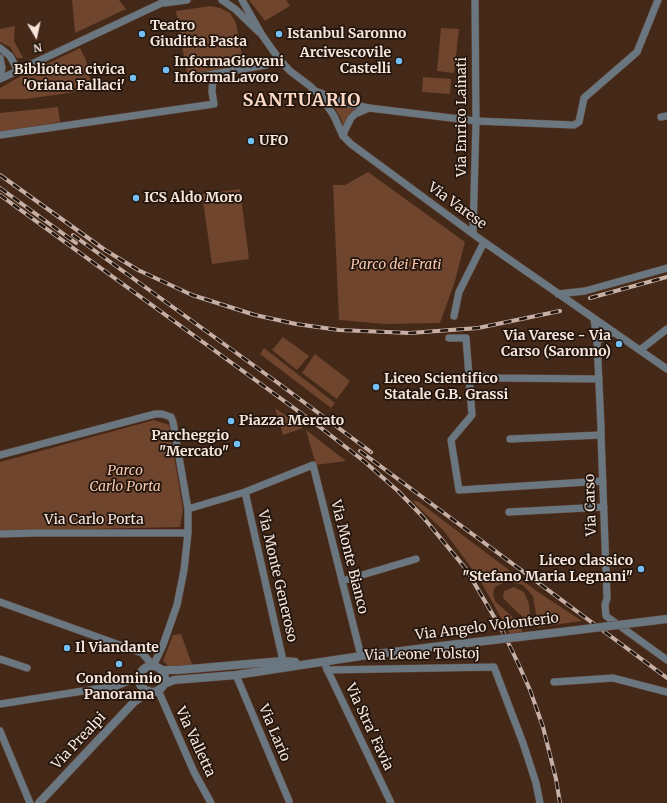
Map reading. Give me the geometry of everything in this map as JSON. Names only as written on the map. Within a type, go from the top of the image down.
[{"type":"street","points":[[0,79],[161,2],[187,0]]},
{"type":"street","name":"Via Varese","points":[[222,0],[235,9],[262,35]]},
{"type":"street","name":"Via Varese","points":[[242,0],[262,35],[279,59],[290,71],[317,92],[329,108],[343,136],[355,148],[484,242],[667,368]]},
{"type":"street","name":"Via Enrico Lainati","points":[[473,233],[476,121],[474,0]]},
{"type":"street","points":[[317,92],[345,103],[369,108],[476,121],[574,125],[580,122],[584,98],[637,52],[658,0]]},
{"type":"street","points":[[0,48],[10,56],[18,71]]},
{"type":"street","points":[[0,58],[2,68],[0,76]]},
{"type":"street","points":[[196,77],[266,65],[279,59]]},
{"type":"street","points":[[0,135],[214,104],[212,92],[213,74]]},
{"type":"street","points":[[343,136],[351,118],[355,114],[369,108]]},
{"type":"street","points":[[454,316],[459,292],[484,242]]},
{"type":"street","points":[[558,294],[585,291],[667,268]]},
{"type":"street","name":"Via Carso","points":[[594,319],[597,341],[602,427],[601,435],[607,598],[605,606],[606,616],[667,660]]},
{"type":"street","points":[[640,350],[667,329]]},
{"type":"street","points":[[597,341],[614,332]]},
{"type":"street","points":[[449,338],[466,338],[470,376],[472,415],[451,440],[458,490],[603,482]]},
{"type":"street","points":[[470,376],[498,378],[599,379]]},
{"type":"street","points":[[0,455],[154,414],[167,415],[171,418],[173,422],[188,510],[188,533],[184,570],[177,605],[154,668]]},
{"type":"street","points":[[510,439],[601,435]]},
{"type":"street","name":"Via Monte Bianco","points":[[245,492],[313,465],[361,656]]},
{"type":"street","points":[[188,510],[245,492]]},
{"type":"street","name":"Via Monte Generoso","points":[[245,492],[284,664]]},
{"type":"street","points":[[509,512],[604,507]]},
{"type":"street","name":"Via Carlo Porta","points":[[0,534],[188,533]]},
{"type":"street","points":[[342,580],[416,559]]},
{"type":"street","points":[[0,602],[142,653],[154,668],[165,676],[164,684],[158,690],[143,684],[116,686],[0,704]]},
{"type":"street","name":"Via Angelo Volonterio","points":[[154,668],[178,670],[310,663],[519,636],[667,619]]},
{"type":"street","points":[[0,659],[27,668]]},
{"type":"street","name":"Via Stra' Favia","points":[[323,661],[391,803]]},
{"type":"street","name":"Via Angelo Volonterio","points":[[164,684],[174,680],[236,675],[284,664]]},
{"type":"street","name":"Via Leone Tolstoj","points":[[327,670],[494,667],[523,743],[536,783],[540,803]]},
{"type":"street","points":[[143,684],[143,671],[154,668]]},
{"type":"street","name":"Via Lario","points":[[236,675],[289,801]]},
{"type":"street","points":[[554,682],[613,678],[667,692]]},
{"type":"street","name":"Via Prealpi","points":[[38,803],[140,697],[143,684]]},
{"type":"street","name":"Via Valletta","points":[[158,690],[194,772],[210,803]]},
{"type":"street","points":[[0,731],[30,803]]},
{"type":"green space","points":[[72,0],[119,0],[126,9],[75,33]]},
{"type":"green space","points":[[249,0],[286,0],[290,6],[265,21]]},
{"type":"green space","points":[[210,6],[220,8],[230,13],[236,23],[244,66],[187,74],[176,11]]},
{"type":"green space","points":[[15,26],[14,41],[23,58],[17,58],[10,47],[0,42],[0,29]]},
{"type":"green space","points":[[441,28],[459,29],[454,73],[437,71]]},
{"type":"green space","points":[[80,48],[86,60],[91,83],[88,90],[27,99],[0,99],[0,88],[19,77]]},
{"type":"green space","points":[[423,77],[451,79],[450,94],[422,92]]},
{"type":"green space","points":[[330,100],[345,107],[356,109],[347,117],[343,126],[341,119]]},
{"type":"green space","points":[[58,107],[60,122],[0,132],[0,113]]},
{"type":"green space","name":"Parco dei Frati","points":[[368,172],[465,242],[455,281],[440,323],[385,324],[339,320],[333,185],[345,185]]},
{"type":"green space","points":[[240,189],[249,259],[212,264],[202,194]]},
{"type":"green space","points":[[283,337],[309,356],[297,370],[272,350]]},
{"type":"green space","points":[[264,348],[335,403],[331,408],[260,354]]},
{"type":"green space","points":[[315,354],[350,381],[337,399],[302,373]]},
{"type":"green space","points":[[275,408],[303,428],[283,435]]},
{"type":"green space","name":"Parco Carlo Porta","points":[[154,420],[169,425],[183,510],[180,527],[0,531],[0,462]]},
{"type":"green space","points":[[306,430],[346,461],[316,465]]},
{"type":"green space","points":[[413,500],[419,502],[538,592],[582,621],[538,627],[533,596],[523,585],[507,581],[495,587],[493,594],[495,601],[522,626],[522,632],[510,634],[480,580],[444,531],[416,505]]},
{"type":"green space","points":[[514,587],[524,592],[529,604],[531,623],[503,598],[504,591]]},
{"type":"green space","points":[[181,634],[193,667],[171,668],[163,661],[173,635]]},
{"type":"railway","points":[[0,175],[105,250],[138,270],[192,295],[255,315],[296,324],[339,330],[410,333],[478,328],[560,311]]},
{"type":"railway","points":[[0,188],[76,243]]},
{"type":"railway","points":[[0,195],[316,424],[365,462],[398,491],[423,517],[466,569],[503,632],[517,661],[530,690],[543,727],[556,779],[560,803]]},
{"type":"railway","points":[[73,235],[371,452]]},
{"type":"railway","points":[[590,298],[667,277]]},
{"type":"railway","points":[[360,451],[667,678]]},
{"type":"place","name":"Teatro Giuditta Pasta","points":[[142,34]]},
{"type":"place","name":"Istanbul Saronno","points":[[279,34]]},
{"type":"place","name":"Arcivescovile Castelli","points":[[399,61]]},
{"type":"place","name":"InformaGiovani InformaLavoro","points":[[166,70]]},
{"type":"place","name":"Biblioteca civica 'Oriana Fallaci'","points":[[133,78]]},
{"type":"place","name":"UFO","points":[[251,141]]},
{"type":"place","name":"ICS Aldo Moro","points":[[136,198]]},
{"type":"place","name":"Via Varese - Via Carso (Saronno)","points":[[619,344]]},
{"type":"place","name":"Liceo Scientifico Statale G.B. Grassi","points":[[376,387]]},
{"type":"place","name":"Piazza Mercato","points":[[231,421]]},
{"type":"place","name":"Parcheggio \"Mercato\"","points":[[237,444]]},
{"type":"place","name":"Liceo classico \"Stefano Maria Legnani\"","points":[[641,569]]},
{"type":"place","name":"Il Viandante","points":[[67,648]]},
{"type":"place","name":"Condominio Panorama","points":[[119,664]]},
{"type":"district","name":"SANTUARIO","points":[[302,101]]}]
